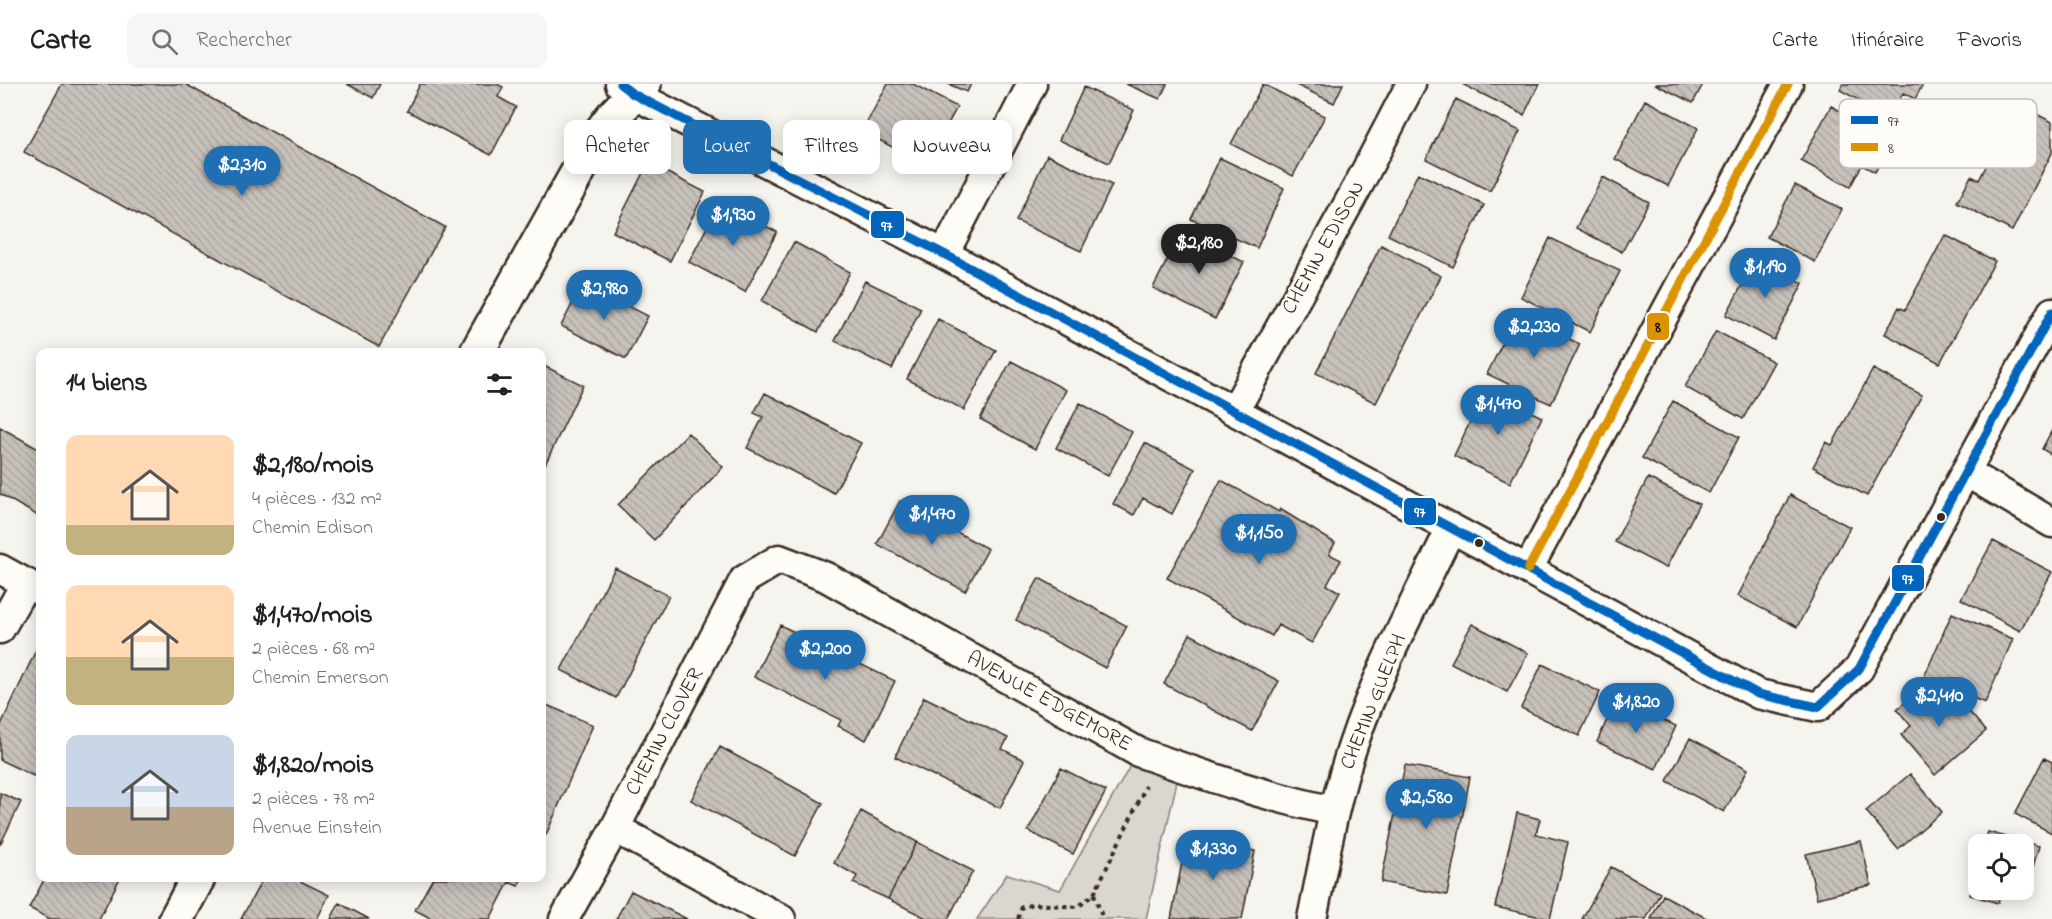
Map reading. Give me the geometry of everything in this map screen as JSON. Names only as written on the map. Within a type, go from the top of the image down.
[{"type":"street","points":[[944,254],[1032,84]]},
{"type":"street","name":"CHEMIN EDISON","points":[[1235,411],[1411,84]]},
{"type":"street","points":[[1528,569],[1788,84]]},
{"type":"street","points":[[479,348],[597,136],[633,86],[1758,694],[1818,707],[1859,669],[2052,312]]},
{"type":"street","points":[[1966,472],[2052,524]]},
{"type":"street","name":"CHEMIN GUELPH","points":[[1312,919],[1334,811],[1353,745],[1381,674],[1451,528]]},
{"type":"street","name":"AVENUE EDGEMORE","points":[[779,559],[826,577],[1138,752],[1180,768],[1286,801],[1334,811]]},
{"type":"street","name":"CHEMIN CLOVER","points":[[564,919],[615,828],[744,580],[779,559]]},
{"type":"street","points":[[0,569],[33,587],[0,629]]},
{"type":"street","points":[[615,828],[781,919]]},
{"type":"street","points":[[176,919],[196,882]]},
{"type":"path","points":[[1018,919],[1022,907],[1035,904],[1078,907],[1094,894],[1159,759]]},
{"type":"path","points":[[1094,894],[1103,919]]},
{"type":"shaded area","points":[[1138,752],[1180,768],[1146,919],[977,919],[1007,874],[1060,890]]},
{"type":"building","points":[[62,84],[185,84],[445,227],[379,347],[24,152]]},
{"type":"building","points":[[347,84],[380,84],[373,98]]},
{"type":"building","points":[[420,84],[497,84],[503,87],[498,97],[516,107],[491,155],[407,111]]},
{"type":"building","points":[[888,84],[913,84],[957,107],[950,120],[892,120],[892,147],[880,141],[880,120],[868,120]]},
{"type":"building","points":[[948,84],[971,84],[967,92]]},
{"type":"building","points":[[1126,84],[1167,84],[1160,99]]},
{"type":"building","points":[[1263,84],[1325,116],[1293,176],[1231,144]]},
{"type":"building","points":[[1294,84],[1343,84],[1334,103]]},
{"type":"building","points":[[1462,84],[1539,84],[1524,115]]},
{"type":"building","points":[[1655,84],[1703,84],[1693,103]]},
{"type":"building","points":[[1843,84],[1923,84],[1915,99],[1903,93],[1900,99],[1857,99],[1840,90]]},
{"type":"building","points":[[1084,87],[1134,110],[1109,163],[1059,140]]},
{"type":"building","points":[[1456,99],[1520,131],[1490,191],[1426,159]]},
{"type":"building","points":[[1645,100],[1698,128],[1668,186],[1615,159]]},
{"type":"building","points":[[1831,106],[1839,110],[1839,168],[1860,168],[1850,187],[1801,161]]},
{"type":"building","points":[[2037,114],[2052,122],[2052,153],[2012,231],[1957,202],[1971,176],[1979,180],[1985,168],[2037,168]]},
{"type":"building","points":[[1047,155],[1112,185],[1081,251],[1016,221]]},
{"type":"building","points":[[1220,158],[1284,188],[1257,248],[1191,219]]},
{"type":"building","points":[[1418,173],[1484,205],[1453,267],[1388,235]]},
{"type":"building","points":[[642,174],[670,174],[705,192],[670,261],[613,232]]},
{"type":"building","points":[[1603,177],[1649,202],[1622,252],[1576,228]]},
{"type":"building","points":[[1795,185],[1842,209],[1815,262],[1767,237]]},
{"type":"building","points":[[720,202],[777,232],[745,292],[689,262]]},
{"type":"building","points":[[1182,231],[1244,262],[1215,319],[1153,288]]},
{"type":"building","points":[[1945,235],[1995,261],[1940,363],[1885,334],[1899,307],[1905,310]]},
{"type":"building","points":[[1550,238],[1620,271],[1590,332],[1521,297]]},
{"type":"building","points":[[794,242],[850,272],[818,332],[762,301]]},
{"type":"building","points":[[1381,245],[1441,276],[1376,403],[1316,373]]},
{"type":"building","points":[[1756,259],[1803,283],[1774,340],[1726,315]]},
{"type":"building","points":[[865,281],[921,308],[892,369],[835,341]]},
{"type":"building","points":[[583,283],[648,316],[626,359],[561,326]]},
{"type":"building","points":[[1517,314],[1580,344],[1551,404],[1487,374]]},
{"type":"building","points":[[938,319],[996,350],[964,410],[907,379]]},
{"type":"building","points":[[1716,331],[1774,362],[1743,419],[1685,387]]},
{"type":"building","points":[[1011,361],[1066,390],[1035,449],[980,419]]},
{"type":"building","points":[[546,367],[583,385],[546,463]]},
{"type":"building","points":[[1873,369],[1922,395],[1867,496],[1813,467],[1826,442],[1832,445]]},
{"type":"building","points":[[1485,390],[1542,417],[1510,483],[1454,456]]},
{"type":"building","points":[[765,393],[861,443],[834,493],[747,448],[763,417],[754,413]]},
{"type":"building","points":[[1673,401],[1739,437],[1709,493],[1642,458]]},
{"type":"building","points":[[1080,403],[1132,432],[1108,476],[1056,448]]},
{"type":"building","points":[[0,427],[36,448],[36,515],[0,494]]},
{"type":"building","points":[[2052,430],[2052,455],[2042,449]]},
{"type":"building","points":[[688,433],[723,467],[654,540],[618,505]]},
{"type":"building","points":[[1145,443],[1195,469],[1172,514],[1143,498],[1134,515],[1113,504]]},
{"type":"building","points":[[1648,478],[1699,504],[1666,568],[1615,542]]},
{"type":"building","points":[[1221,480],[1279,512],[1280,509],[1335,543],[1329,554],[1341,560],[1327,585],[1340,592],[1312,643],[1278,625],[1272,636],[1167,578]]},
{"type":"building","points":[[1790,495],[1850,527],[1797,627],[1738,596]]},
{"type":"building","points":[[900,501],[988,549],[965,591],[877,544]]},
{"type":"building","points":[[1993,541],[2052,572],[2020,631],[1961,599]]},
{"type":"building","points":[[615,568],[669,596],[616,698],[561,670]]},
{"type":"building","points":[[1039,578],[1127,626],[1105,668],[1016,620]]},
{"type":"building","points":[[1952,613],[2013,639],[1985,703],[1924,677]]},
{"type":"building","points":[[1472,624],[1528,653],[1507,692],[1451,663]]},
{"type":"building","points":[[780,625],[895,681],[866,740],[838,726],[841,720],[754,677]]},
{"type":"building","points":[[1190,634],[1279,681],[1252,731],[1164,684]]},
{"type":"building","points":[[36,650],[36,777],[0,760],[0,727]]},
{"type":"building","points":[[1542,664],[1600,692],[1579,736],[1521,708]]},
{"type":"building","points":[[1927,684],[1941,701],[1952,692],[1986,731],[1935,775],[1901,735],[1911,726],[1897,709]]},
{"type":"building","points":[[924,697],[1008,738],[1002,749],[1024,760],[1000,808],[895,757]]},
{"type":"building","points":[[1617,698],[1676,726],[1656,769],[1597,742]]},
{"type":"building","points":[[546,705],[593,725],[546,835]]},
{"type":"building","points":[[1690,738],[1748,769],[1724,812],[1667,781]]},
{"type":"building","points":[[720,747],[823,803],[795,856],[691,800]]},
{"type":"building","points":[[2044,758],[2052,762],[2052,833],[2015,814]]},
{"type":"building","points":[[1405,765],[1470,777],[1447,895],[1381,882]]},
{"type":"building","points":[[1061,768],[1106,791],[1073,854],[1028,831]]},
{"type":"building","points":[[1910,774],[1942,812],[1898,849],[1866,811]]},
{"type":"building","points":[[0,793],[21,802],[0,845]]},
{"type":"building","points":[[861,811],[917,842],[888,899],[853,883],[857,876],[834,863]]},
{"type":"building","points":[[1517,813],[1540,819],[1536,834],[1568,842],[1550,919],[1495,907]]},
{"type":"building","points":[[1187,837],[1255,851],[1242,919],[1171,919]]},
{"type":"building","points":[[1861,841],[1871,885],[1817,898],[1806,854]]},
{"type":"building","points":[[917,842],[973,871],[948,919],[928,919],[888,899]]},
{"type":"building","points":[[2034,845],[2039,846],[2034,863]]},
{"type":"building","points":[[1611,867],[1660,893],[1646,919],[1582,919]]},
{"type":"building","points":[[43,882],[118,882],[99,919],[50,919],[29,908]]},
{"type":"building","points":[[261,882],[302,882],[329,895],[317,919],[241,919]]},
{"type":"building","points":[[431,882],[509,882],[490,919],[432,919],[415,910]]},
{"type":"building","points":[[631,891],[687,919],[616,919]]},
{"type":"building","points":[[1663,895],[1708,919],[1651,919]]},
{"type":"building","points":[[339,903],[369,919],[331,919]]},
{"type":"transit line","name":"97","points":[[620,84],[633,94],[944,254],[1758,694],[1818,707],[1859,669],[2052,312]]},
{"type":"transit line","name":"8","points":[[1528,569],[1788,84]]}]
